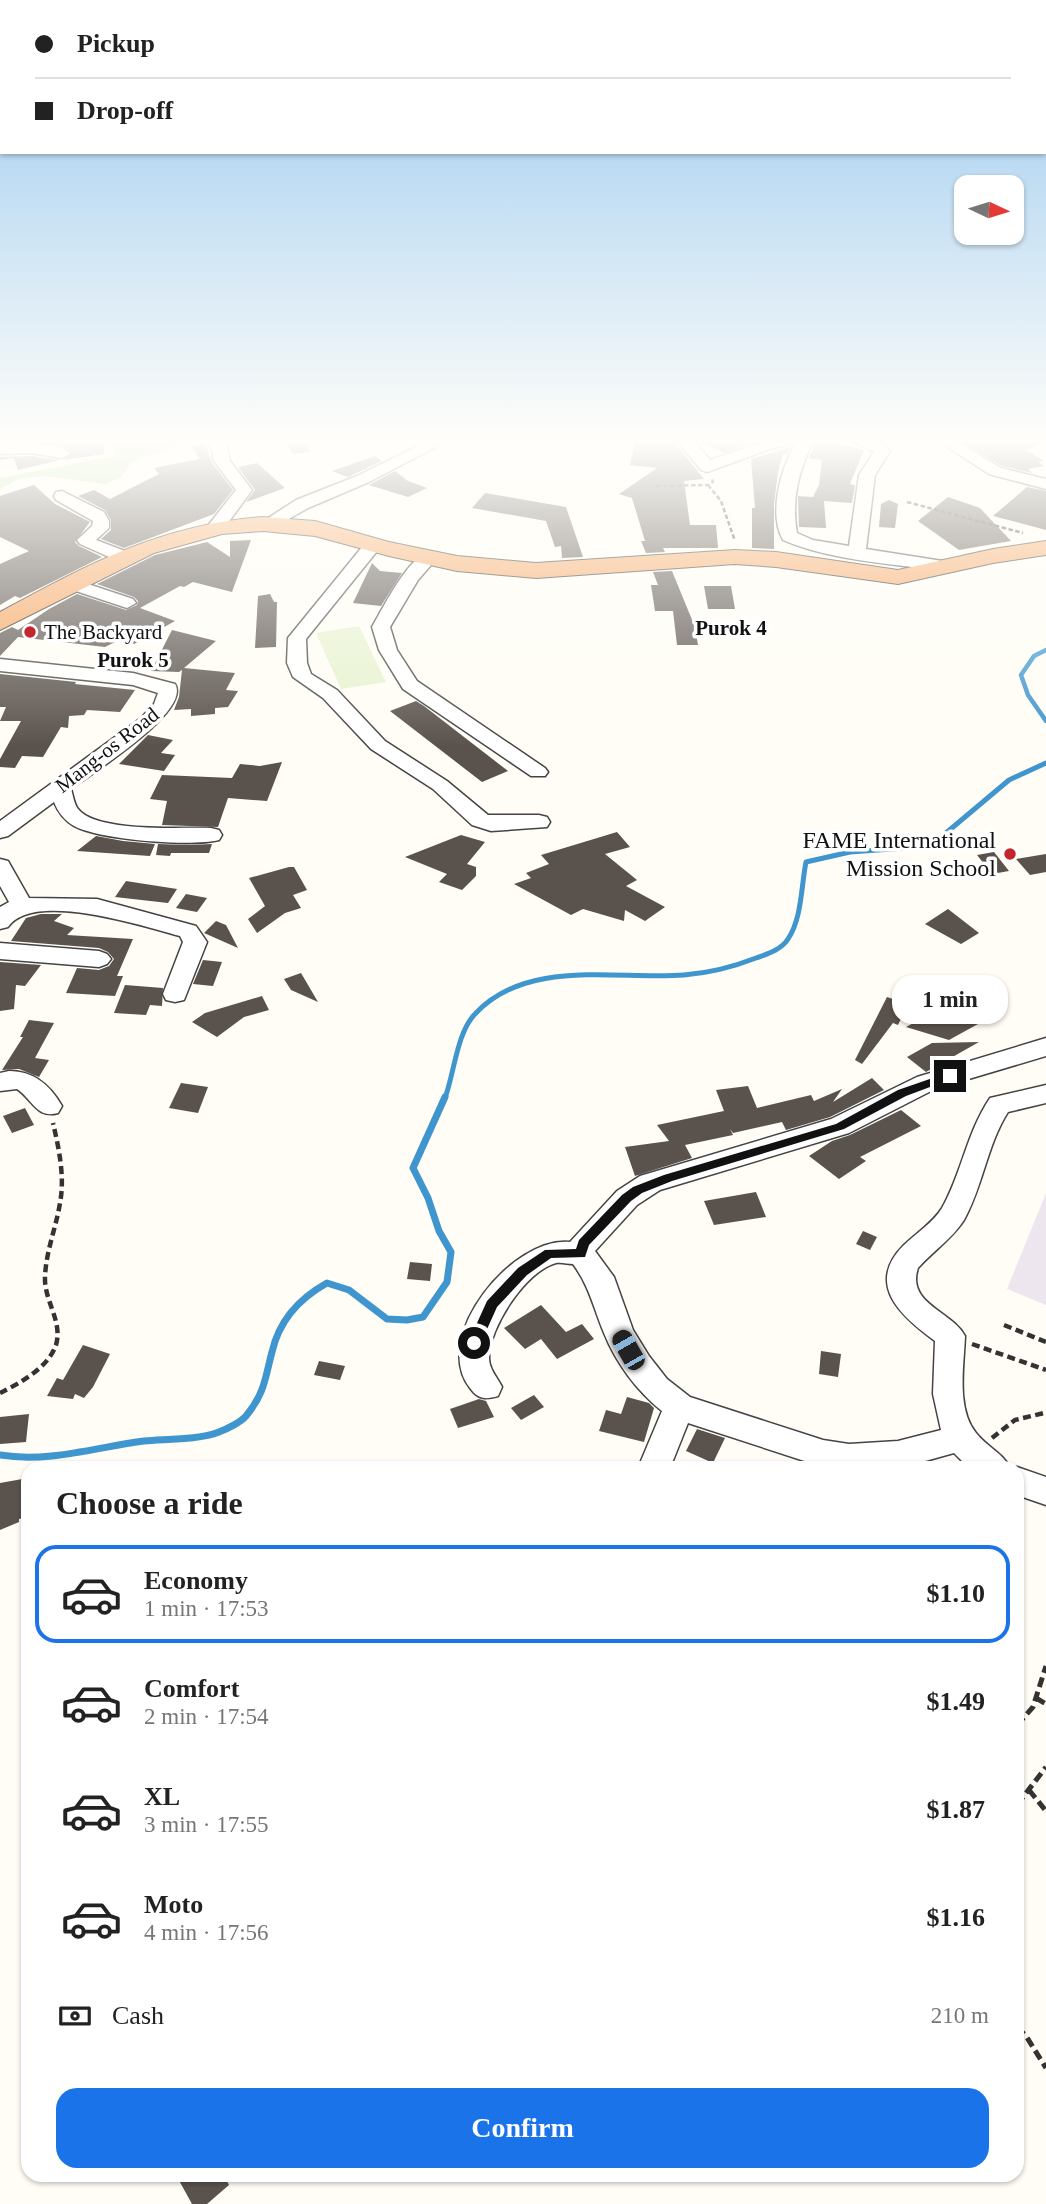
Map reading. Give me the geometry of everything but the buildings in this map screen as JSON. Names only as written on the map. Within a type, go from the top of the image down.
[{"type":"highway","points":[[0,622],[124,557],[160,542]]},
{"type":"highway","points":[[364,542],[479,567],[547,570],[737,557],[898,577],[949,567],[1034,542]]},
{"type":"street","points":[[89,542],[124,557]]},
{"type":"street","points":[[802,542],[949,567]]},
{"type":"street","points":[[857,553],[858,542]]},
{"type":"street","points":[[373,545],[297,638],[297,663],[303,677],[330,694],[378,745],[440,785],[480,820],[491,824],[539,822]]},
{"type":"street","points":[[429,556],[411,577],[382,626],[388,650],[410,685],[538,772]]},
{"type":"street","points":[[73,584],[127,603]]},
{"type":"street","name":"Mang-os Road","points":[[0,665],[133,679],[168,688],[169,694],[162,708],[148,722],[0,831]]},
{"type":"street","points":[[60,787],[72,816],[81,823],[96,828],[211,835]]},
{"type":"street","points":[[0,866],[22,905]]},
{"type":"street","points":[[0,922],[6,913],[22,905],[97,905],[188,931],[195,942],[175,994]]},
{"type":"street","points":[[0,951],[99,959]]},
{"type":"street","points":[[581,1254],[584,1243],[627,1198],[650,1184],[840,1126],[926,1083],[1045,1050]]},
{"type":"street","points":[[0,1082],[18,1080],[31,1083],[49,1106]]},
{"type":"street","points":[[984,1461],[961,1438],[949,1414],[947,1395],[950,1336],[915,1309],[902,1288],[901,1273],[908,1257],[936,1236],[952,1215],[983,1132],[999,1105],[1046,1094]]},
{"type":"street","points":[[487,1387],[476,1373],[474,1343],[492,1304],[523,1271],[549,1253],[581,1254]]},
{"type":"street","points":[[581,1254],[599,1278],[619,1334],[638,1366],[656,1388],[679,1406],[823,1454],[888,1461]]},
{"type":"street","points":[[657,1461],[679,1406]]},
{"type":"street","points":[[901,1461],[961,1438]]},
{"type":"street","points":[[1024,1483],[1046,1491]]},
{"type":"path","points":[[735,542],[737,557]]},
{"type":"path","points":[[0,1393],[42,1364],[55,1347],[58,1321],[45,1292],[45,1263],[61,1200],[58,1143],[49,1106]]},
{"type":"path","points":[[1004,1325],[1046,1342]]},
{"type":"path","points":[[950,1336],[1046,1370]]},
{"type":"path","points":[[988,1461],[989,1442],[1001,1426],[1021,1416],[1044,1413]]},
{"type":"path","points":[[1024,1719],[1036,1698],[1046,1666]]},
{"type":"path","points":[[1036,1698],[1046,1704]]},
{"type":"path","points":[[1024,1796],[1046,1767]]},
{"type":"path","points":[[1029,1790],[1046,1811]]},
{"type":"path","points":[[1024,2034],[1046,2068]]},
{"type":"shaded area","points":[[1046,1193],[1046,1305],[1007,1289]]},
{"type":"green space","points":[[359,626],[386,682],[341,689],[316,633]]},
{"type":"waterway","points":[[1046,650],[1034,656],[1021,675],[1028,695],[1046,721]]},
{"type":"waterway","points":[[445,1098],[464,1031],[475,1014],[496,996],[520,985],[546,978],[574,975],[693,974],[730,967],[769,953],[785,943],[793,931],[799,912],[806,862],[850,852],[919,847],[940,838],[1009,780],[1046,763]]},
{"type":"waterway","points":[[0,1455],[54,1456],[144,1441],[202,1436],[230,1427],[244,1418],[257,1400],[275,1341],[285,1321],[300,1303],[327,1283],[349,1290],[387,1319],[407,1320],[423,1317],[447,1282],[451,1252],[439,1231],[428,1198],[413,1168],[445,1097]]},
{"type":"place","name":"The Backyard","points":[[30,632]]},
{"type":"place","name":"FAME International Mission School","points":[[1010,854]]},
{"type":"district","name":"Purok 4","points":[[731,628]]},
{"type":"district","name":"Purok 5","points":[[133,660]]},
{"type":"route","points":[[474,1343],[492,1304],[523,1271],[549,1253],[581,1254],[584,1243],[638,1190],[668,1178],[840,1126],[902,1093],[950,1076]]}]
